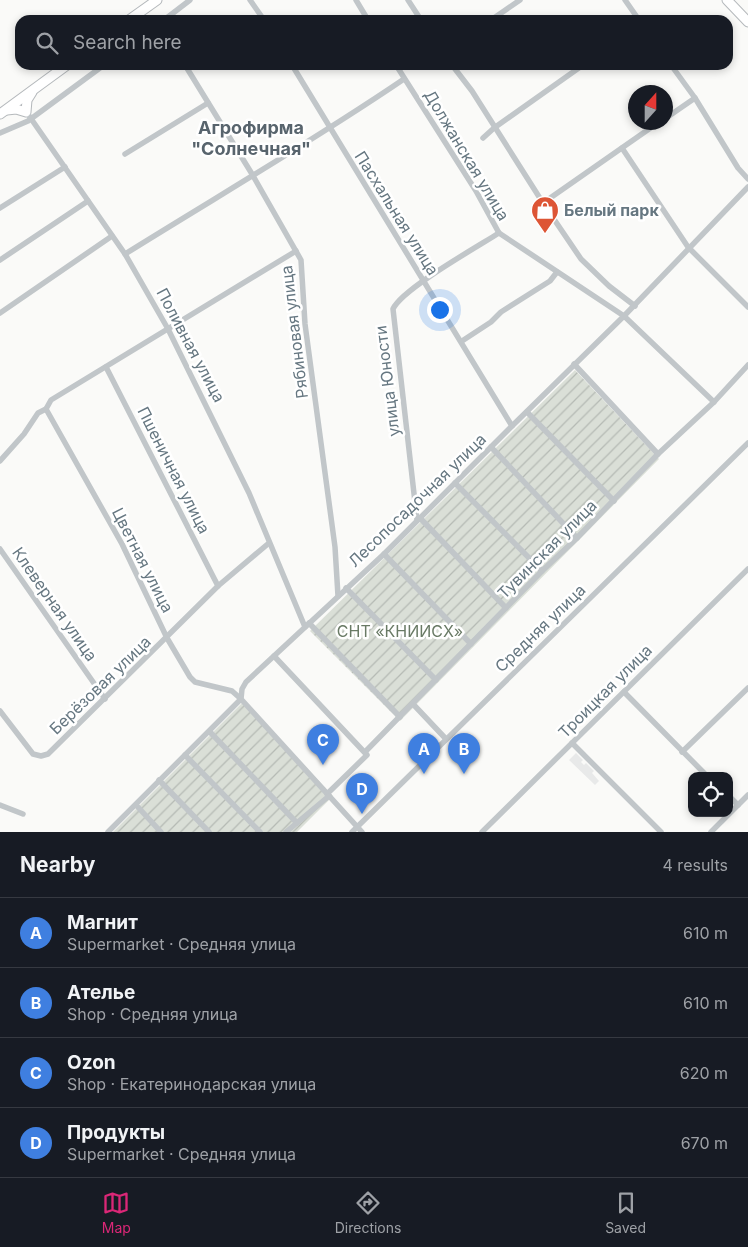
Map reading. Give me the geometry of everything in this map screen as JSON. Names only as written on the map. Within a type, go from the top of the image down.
[{"type":"highway","points":[[129,15],[150,0]]},
{"type":"highway","points":[[136,15],[157,0]]},
{"type":"highway","points":[[727,0],[748,22]]},
{"type":"highway","points":[[733,0],[748,16]]},
{"type":"highway","points":[[1,111],[52,70]]},
{"type":"highway","points":[[16,98],[34,89],[59,70]]},
{"type":"highway","points":[[1,111],[12,109],[29,116],[27,100],[34,89]]},
{"type":"street","points":[[170,15],[190,0]]},
{"type":"street","points":[[250,0],[260,15]]},
{"type":"street","points":[[356,0],[365,15]]},
{"type":"street","points":[[408,0],[418,15]]},
{"type":"street","points":[[498,15],[520,0]]},
{"type":"street","points":[[625,0],[636,15]]},
{"type":"street","points":[[0,133],[29,116],[97,70]]},
{"type":"street","name":"Рябиновая улица","points":[[188,70],[252,174],[301,260],[305,324],[335,548],[338,596]]},
{"type":"street","name":"Пасхальная улица","points":[[295,70],[330,130],[462,341],[512,426]]},
{"type":"street","name":"Должанская улица","points":[[399,70],[451,151],[499,232],[624,316],[714,402]]},
{"type":"street","points":[[455,70],[465,85],[472,91],[494,128],[581,259],[609,286],[634,306]]},
{"type":"street","points":[[483,138],[494,128],[576,70]]},
{"type":"street","points":[[675,70],[695,98],[738,168],[748,179]]},
{"type":"street","points":[[125,254],[252,174],[330,130],[404,79]]},
{"type":"street","name":"Поливная улица","points":[[16,98],[125,254],[168,329],[223,437],[307,625]]},
{"type":"street","points":[[673,113],[695,98]]},
{"type":"street","points":[[125,154],[208,103]]},
{"type":"street","points":[[543,203],[648,130]]},
{"type":"street","points":[[622,148],[688,248],[748,307]]},
{"type":"street","points":[[0,208],[65,167]]},
{"type":"street","name":"Лесопосадочная улица","points":[[110,831],[241,699],[242,689],[246,682],[384,554],[634,306],[748,187]]},
{"type":"street","points":[[0,260],[88,202]]},
{"type":"street","name":"улица Юности","points":[[419,519],[393,309],[396,302],[499,232]]},
{"type":"street","points":[[0,313],[112,236]]},
{"type":"street","points":[[0,461],[24,434],[38,413],[51,400],[296,251]]},
{"type":"street","points":[[462,341],[550,281],[557,272]]},
{"type":"street","points":[[574,364],[658,454]]},
{"type":"street","name":"Тувинская улица","points":[[286,832],[328,795],[400,717],[542,571],[614,501],[658,454],[714,402],[748,365]]},
{"type":"street","name":"Пшеничная улица","points":[[106,367],[218,586]]},
{"type":"street","name":"Цветная улица","points":[[46,407],[122,544],[167,638],[195,682],[232,691],[241,699]]},
{"type":"street","points":[[527,412],[614,501]]},
{"type":"street","name":"Средняя улица","points":[[352,832],[748,443]]},
{"type":"street","points":[[491,447],[577,538]]},
{"type":"street","points":[[455,483],[542,571]]},
{"type":"street","points":[[419,519],[506,608]]},
{"type":"street","name":"Берёзовая улица","points":[[0,711],[33,754],[41,756],[48,754],[218,586],[269,543]]},
{"type":"street","name":"Клеверная улица","points":[[0,549],[105,699]]},
{"type":"street","points":[[384,554],[471,644]]},
{"type":"street","name":"Троицкая улица","points":[[482,832],[748,569]]},
{"type":"street","points":[[346,588],[436,680]]},
{"type":"street","points":[[307,625],[400,717]]},
{"type":"street","points":[[274,656],[366,754]]},
{"type":"street","points":[[682,752],[748,688]]},
{"type":"street","points":[[624,692],[703,772]]},
{"type":"street","points":[[241,699],[362,832]]},
{"type":"street","points":[[413,704],[446,739]]},
{"type":"street","points":[[210,732],[296,823]]},
{"type":"street","points":[[572,743],[660,832]]},
{"type":"street","points":[[185,755],[260,832]]},
{"type":"street","points":[[159,780],[209,832]]},
{"type":"street","points":[[711,832],[748,795]]},
{"type":"street","points":[[733,800],[738,805]]},
{"type":"street","points":[[136,804],[162,832]]},
{"type":"street","points":[[0,805],[23,814]]},
{"type":"shaded area","points":[[576,753],[583,760],[581,762],[584,765],[586,763],[594,771],[592,773],[599,781],[595,785],[569,760]]},
{"type":"green space","name":"СНТ «КНИИСХ»","points":[[575,370],[659,459],[400,721],[310,631]]},
{"type":"green space","points":[[244,701],[333,796],[297,832],[113,832]]},
{"type":"place","name":"Белый парк","points":[[545,234]]},
{"type":"place","name":"Ozon","points":[[323,765]]},
{"type":"place","name":"Магнит","points":[[424,774]]},
{"type":"place","name":"Ателье","points":[[464,774]]},
{"type":"place","name":"Продукты","points":[[362,814]]},
{"type":"district","name":"Агрофирма \"Солнечная\"","points":[[251,137]]}]
